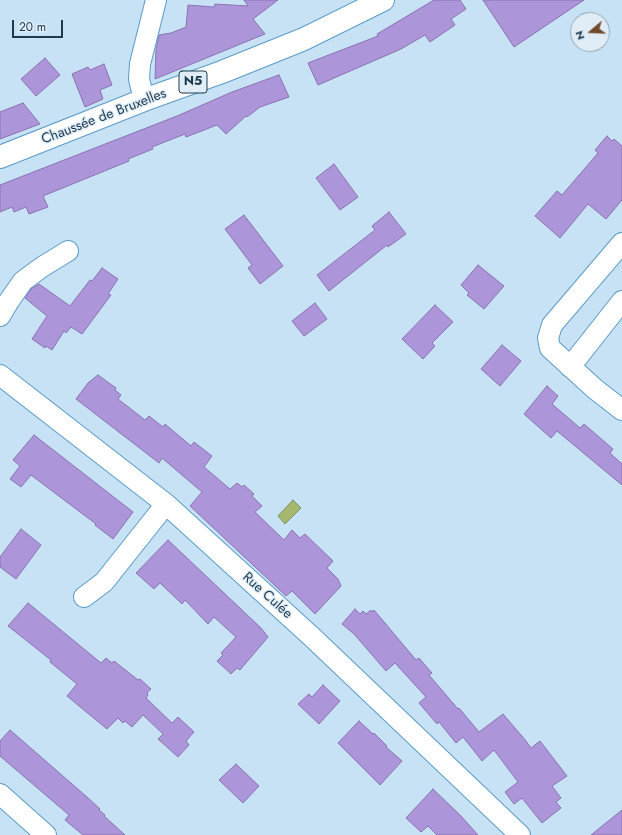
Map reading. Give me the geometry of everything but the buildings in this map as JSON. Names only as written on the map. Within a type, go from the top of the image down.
[{"type":"main road","name":"Chaussée de Bruxelles","points":[[0,157],[304,39],[383,0]]},
{"type":"street","points":[[144,100],[139,79],[140,64],[156,0]]},
{"type":"street","points":[[622,243],[552,325],[548,338],[550,348],[570,367],[622,410]]},
{"type":"street","points":[[0,316],[23,281],[68,251]]},
{"type":"street","points":[[570,367],[622,301]]},
{"type":"street","name":"Rue Culée","points":[[0,375],[166,504],[312,637],[520,835]]},
{"type":"street","points":[[84,597],[104,582],[166,504]]},
{"type":"street","points":[[0,794],[46,835]]},
{"type":"shaded area","points":[[293,500],[301,508],[285,524],[278,516]]}]
